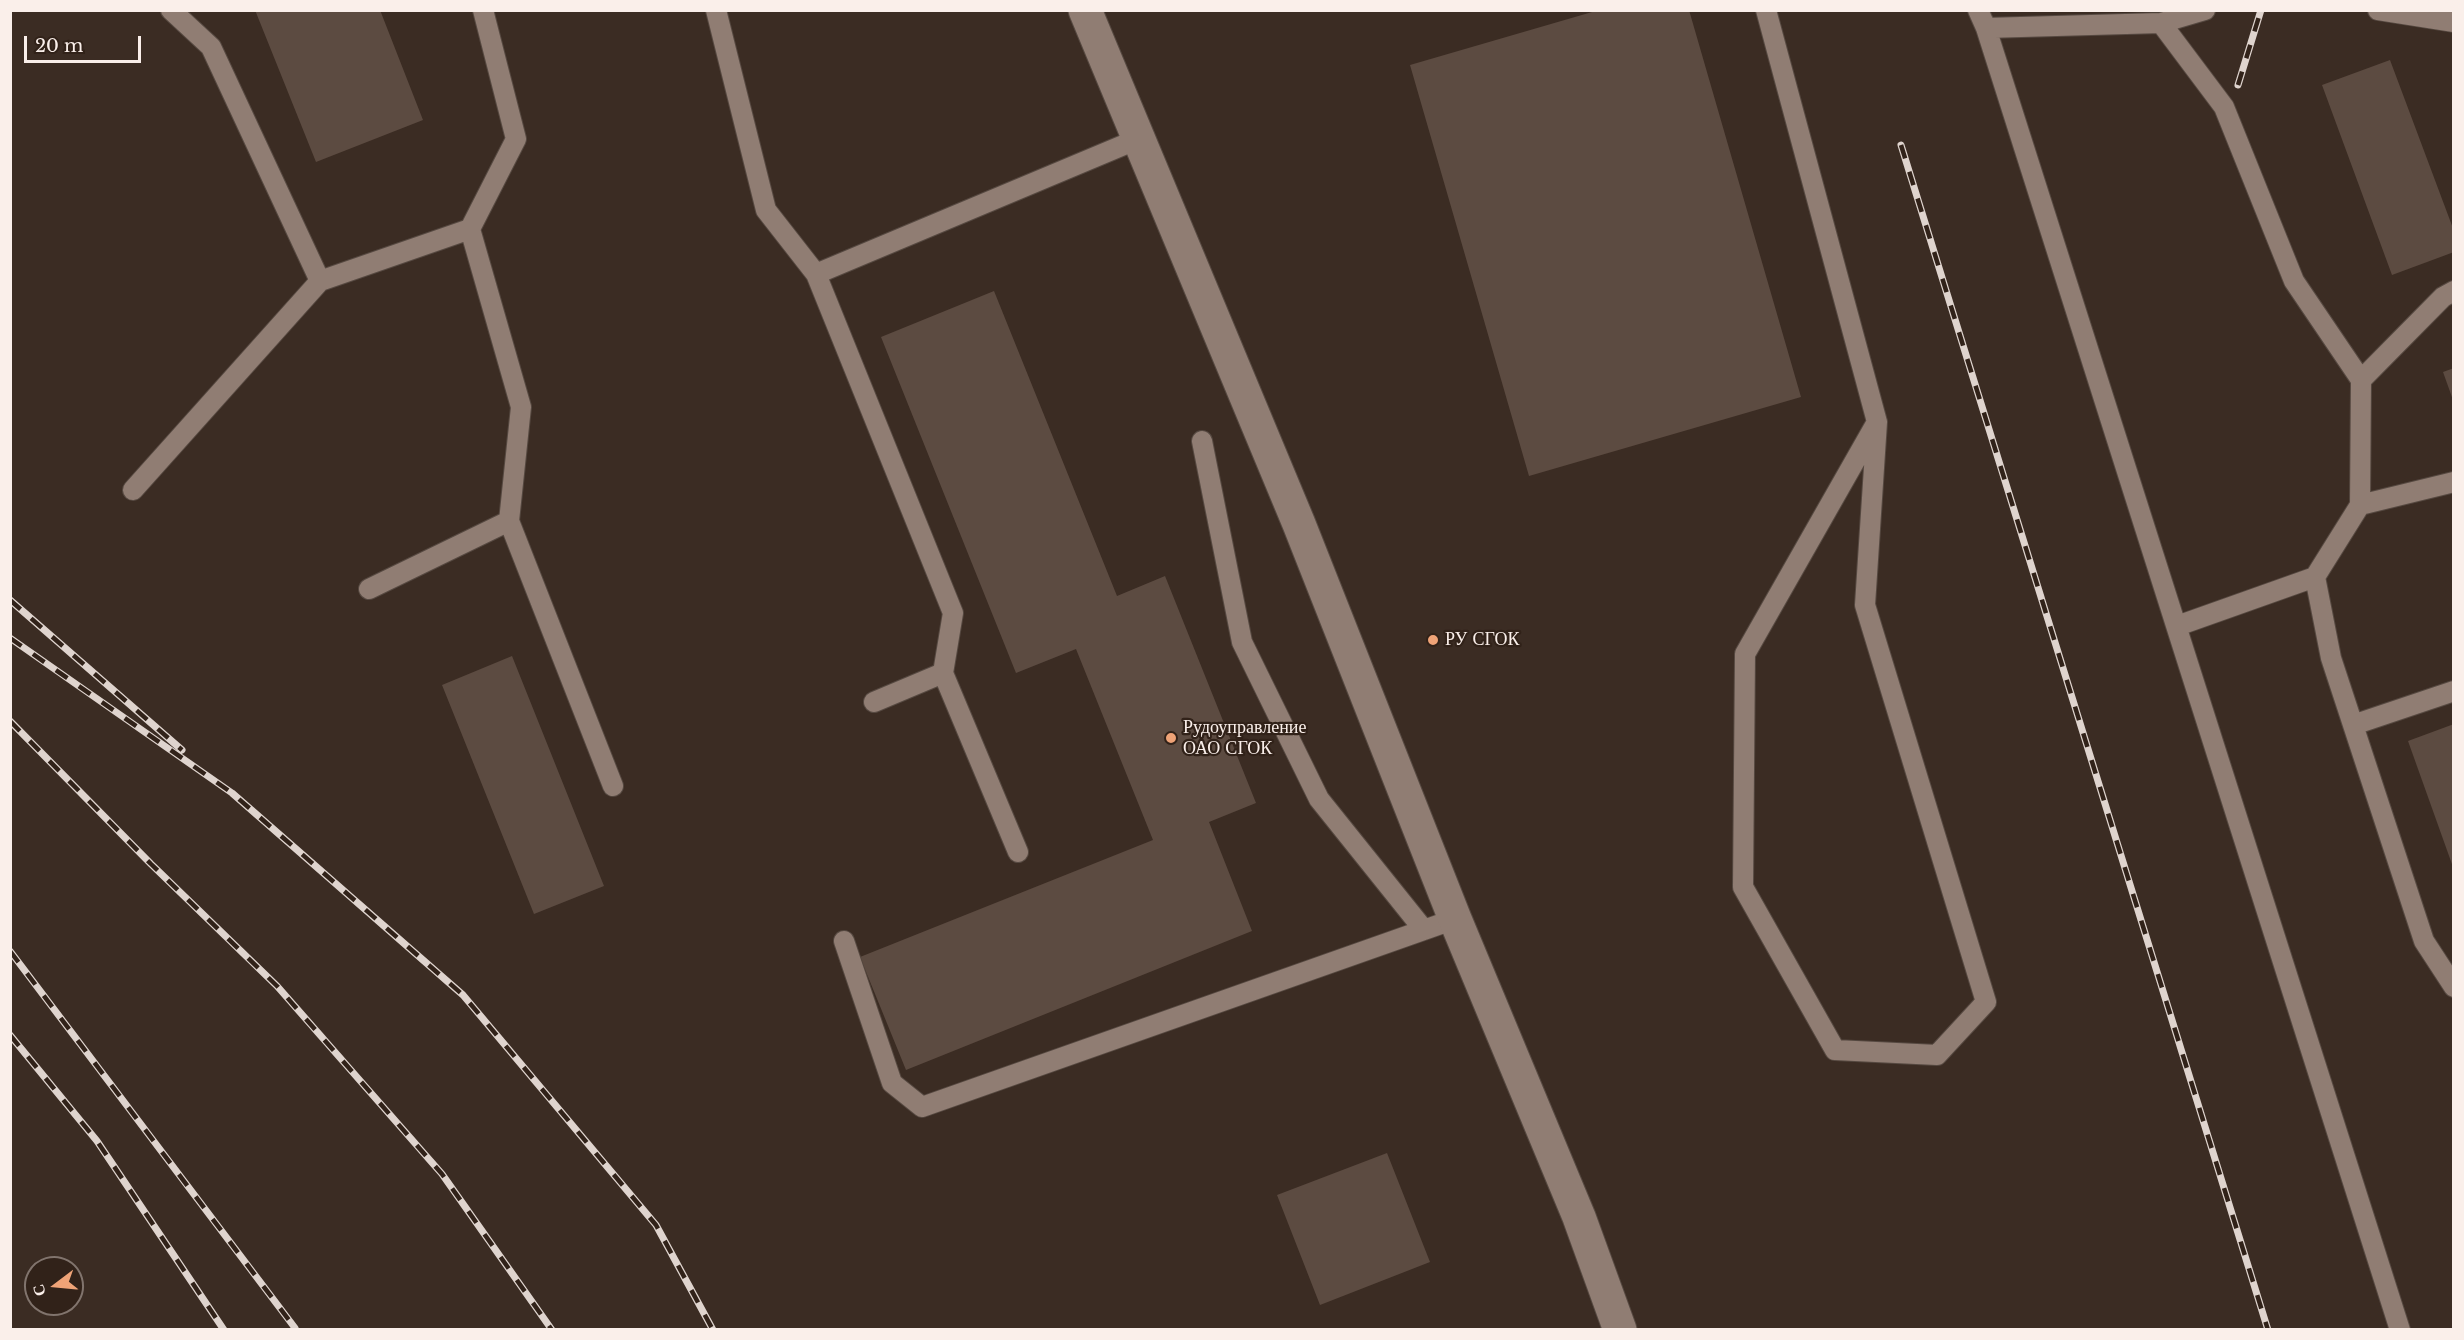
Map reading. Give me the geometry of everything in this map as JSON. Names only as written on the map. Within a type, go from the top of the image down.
[{"type":"street","points":[[1084,10],[1299,524],[1455,919],[1579,1217],[1620,1329]]},
{"type":"lane","points":[[171,10],[211,47],[320,281]]},
{"type":"lane","points":[[483,10],[516,139],[470,229],[521,407],[509,521],[613,786]]},
{"type":"lane","points":[[716,10],[766,210],[816,274],[953,614],[943,673],[1018,852]]},
{"type":"lane","points":[[1766,10],[1877,422],[1865,605],[1986,1002],[1937,1054],[1835,1050],[1743,887],[1745,654],[1877,422]]},
{"type":"lane","points":[[2205,10],[2161,23],[1982,19],[2400,1329]]},
{"type":"lane","points":[[2378,10],[2454,22]]},
{"type":"lane","points":[[2161,23],[2224,107],[2294,281],[2361,380],[2360,505],[2315,577],[2176,626]]},
{"type":"lane","points":[[816,274],[1138,139]]},
{"type":"lane","points":[[133,490],[320,281],[470,229]]},
{"type":"lane","points":[[2361,380],[2443,297],[2454,291]]},
{"type":"lane","points":[[1202,441],[1242,642],[1319,799],[1424,930]]},
{"type":"lane","points":[[2360,505],[2454,482]]},
{"type":"lane","points":[[369,589],[509,521]]},
{"type":"lane","points":[[2315,577],[2331,658],[2424,941],[2454,987]]},
{"type":"lane","points":[[874,702],[943,673]]},
{"type":"lane","points":[[2353,725],[2454,691]]},
{"type":"lane","points":[[844,941],[892,1083],[921,1107],[1455,919]]},
{"type":"building","points":[[255,10],[380,10],[423,120],[316,162]]},
{"type":"building","points":[[1599,10],[1689,10],[1801,397],[1529,476],[1410,65]]},
{"type":"building","points":[[2390,60],[2454,231],[2454,252],[2392,275],[2322,85]]},
{"type":"building","name":"Рудоуправление ОАО СГОК","points":[[994,291],[1117,596],[1165,576],[1256,803],[1209,822],[1252,931],[906,1070],[860,957],[1153,840],[1076,649],[1016,673],[881,337]]},
{"type":"building","points":[[2454,368],[2454,400],[2453,400],[2443,372]]},
{"type":"building","points":[[512,656],[604,886],[534,914],[442,685]]},
{"type":"building","points":[[2454,724],[2454,867],[2453,867],[2408,741]]},
{"type":"building","points":[[1387,1153],[1430,1262],[1320,1305],[1277,1195]]},
{"type":"railway","points":[[2238,85],[2261,10]]},
{"type":"railway","points":[[1901,145],[2268,1330]]},
{"type":"railway","points":[[10,600],[182,750]]},
{"type":"railway","points":[[10,638],[232,793],[463,995],[656,1225],[713,1330]]},
{"type":"railway","points":[[10,721],[151,864],[277,986],[442,1174],[552,1330]]},
{"type":"railway","points":[[10,951],[295,1328]]},
{"type":"railway","points":[[10,1035],[97,1141],[224,1330]]},
{"type":"place","name":"РУ СГОК","points":[[1433,640]]},
{"type":"place","name":"Рудоуправление ОАО СГОК","points":[[1171,738]]}]
